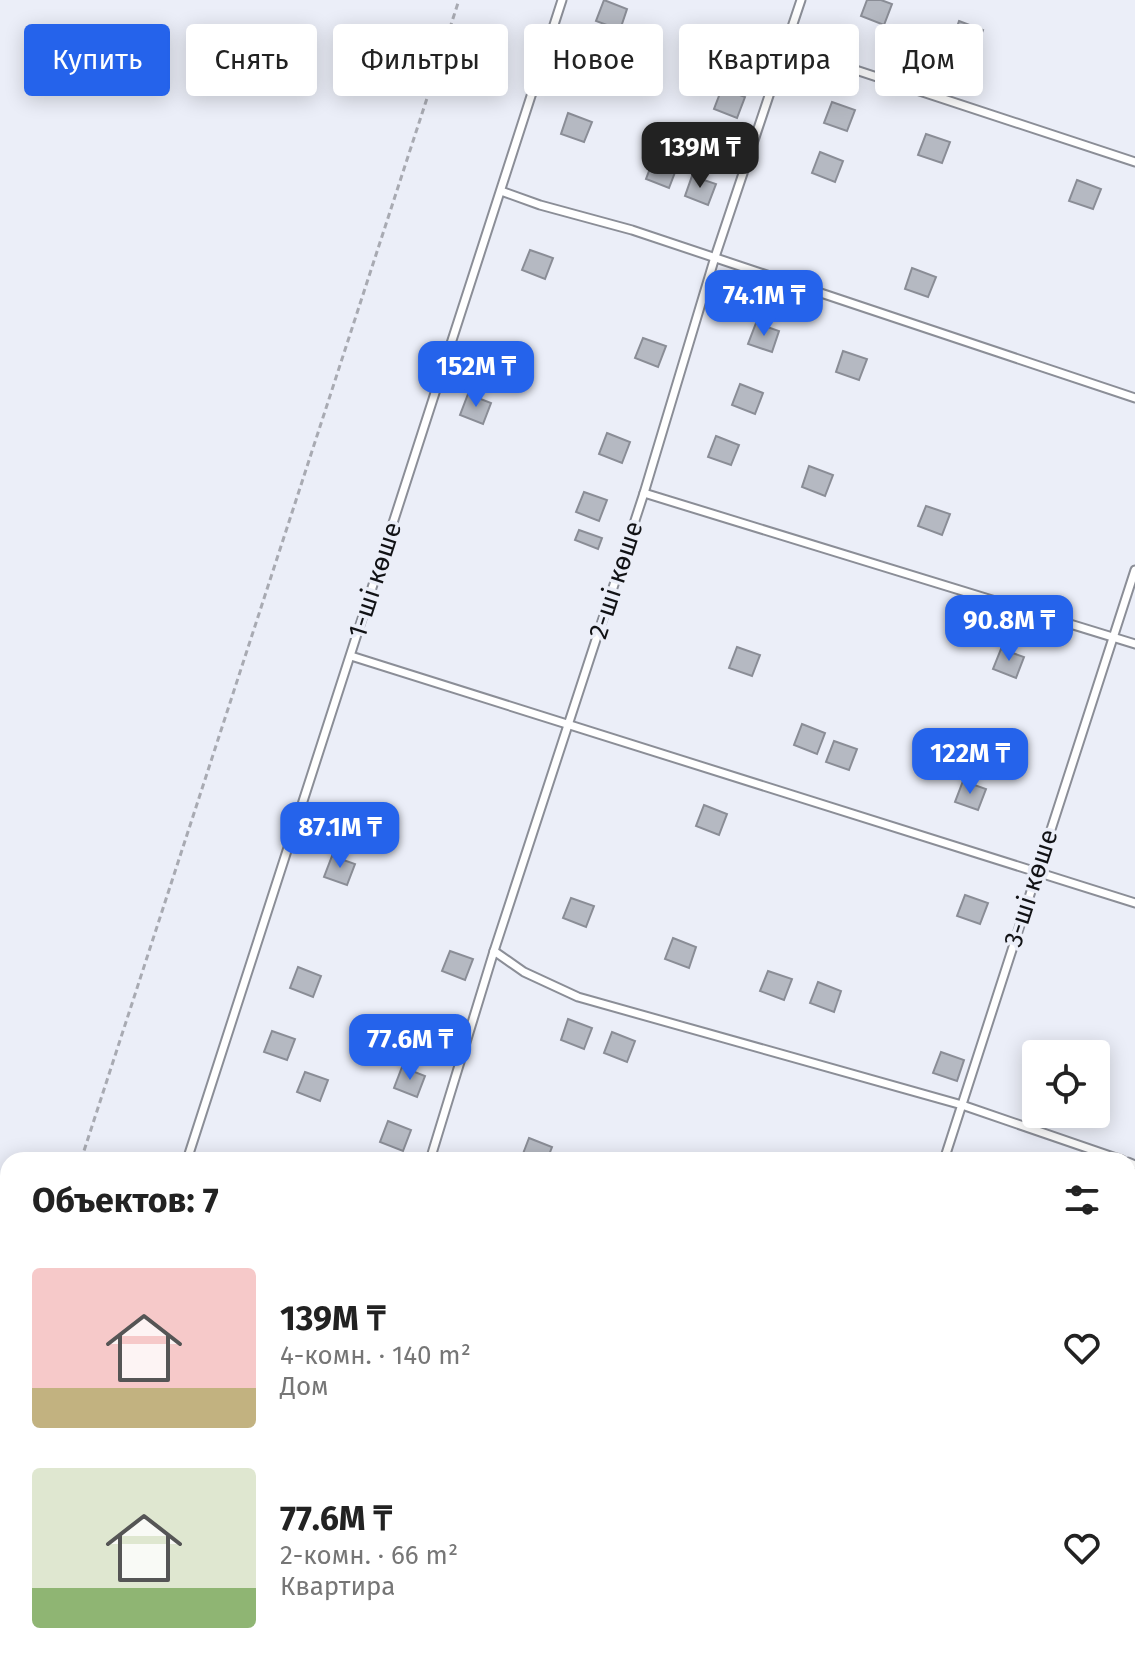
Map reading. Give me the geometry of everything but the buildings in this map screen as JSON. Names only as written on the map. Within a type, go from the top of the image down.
[{"type":"lane","name":"1-ші көше","points":[[190,1152],[562,0]]},
{"type":"lane","name":"2-ші көше","points":[[793,24],[801,0]]},
{"type":"lane","points":[[859,71],[1135,162]]},
{"type":"lane","name":"2-ші көше","points":[[432,1152],[494,951],[644,493],[715,257],[769,96]]},
{"type":"lane","points":[[501,191],[715,257],[1135,398]]},
{"type":"lane","points":[[644,493],[1135,644]]},
{"type":"lane","name":"3-ші көше","points":[[947,1152],[1135,570]]},
{"type":"lane","points":[[351,656],[1135,903]]},
{"type":"lane","points":[[494,951],[524,972],[578,997],[962,1105],[1099,1152]]},
{"type":"path","points":[[84,1152],[459,0]]}]
